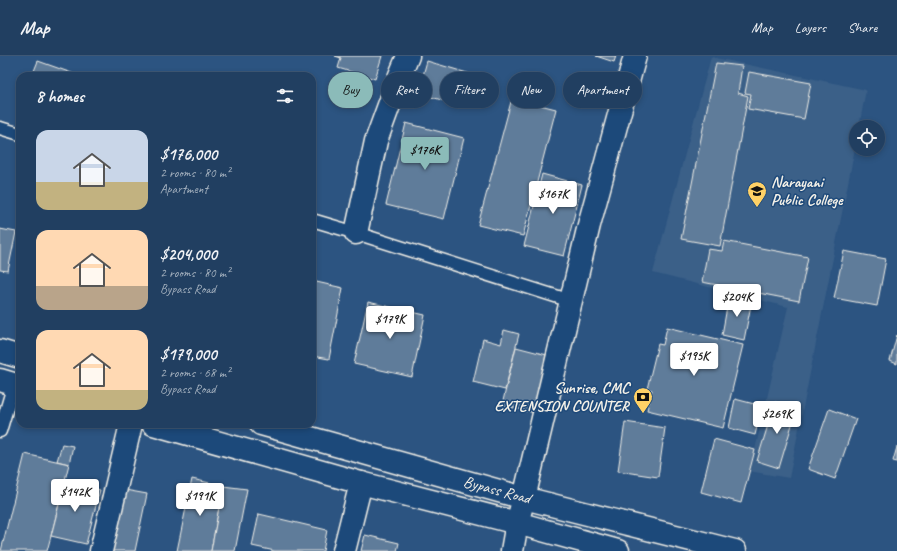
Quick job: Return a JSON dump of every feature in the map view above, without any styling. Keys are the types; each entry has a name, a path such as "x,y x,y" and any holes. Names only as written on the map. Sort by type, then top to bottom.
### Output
{"main road":[{"path":"356,233 376,141 408,56"},
{"path":"512,551 517,523 589,224 635,56"},
{"path":"0,351 16,356"},
{"path":"101,551 130,428"},
{"name":"Bypass Road","path":"167,428 361,483 517,523 618,551"},
{"name":"Bypass Road","path":"275,428 524,498 734,551"},
{"path":"344,551 361,483"}],"lane":[{"path":"0,128 16,133"},
{"path":"316,221 571,301"},
{"path":"0,431 11,383"}],"shaded area":[{"name":"Narayani Public College","path":"711,57 866,90 860,120 849,120 849,156 853,156 789,478 749,471 788,307 653,273"}],"building":[{"path":"335,56 382,56 375,79 373,78 373,72 351,72 338,68 341,58"},
{"path":"596,56 616,56 614,62"},
{"path":"38,61 69,72 34,72"},
{"path":"427,61 464,72 440,72 440,100 432,97 432,72 424,72"},
{"path":"716,63 742,66 738,93 748,96 720,246 681,239"},
{"path":"749,72 811,83 804,119 748,109 751,94 745,93"},
{"path":"509,108 556,109 523,236 478,225"},
{"path":"406,123 464,138 444,219 386,205"},
{"path":"542,174 582,185 564,256 524,246"},
{"path":"0,229 16,232 8,271 0,270"},
{"path":"724,241 808,257 799,301 702,282 708,249 722,251"},
{"path":"844,251 886,259 877,306 834,298"},
{"path":"316,282 343,288 329,359 316,357"},
{"path":"729,296 752,300 744,340 722,335"},
{"path":"368,302 425,315 412,377 354,364"},
{"path":"667,327 743,345 723,428 647,410 652,390 647,389 658,344 663,345"},
{"path":"504,330 519,334 505,390 473,382 483,339 501,344"},
{"path":"897,335 897,364 890,361"},
{"path":"516,347 547,355 543,415 502,405"},
{"path":"735,399 762,406 755,435 729,428"},
{"path":"775,402 797,408 779,468 757,461"},
{"path":"829,409 856,419 835,479 808,469"},
{"path":"625,422 665,428 658,477 618,471"},
{"path":"714,439 755,450 741,503 701,492"},
{"path":"62,444 73,446 69,464 57,461"},
{"path":"897,447 897,462 893,461"},
{"path":"25,454 69,464 47,551 1,551"},
{"path":"192,479 223,486 211,551 177,551"},
{"path":"65,481 100,490 86,544 51,536"},
{"path":"223,486 247,489 235,551 211,551"},
{"path":"125,490 147,494 135,551 112,551"},
{"path":"259,514 327,530 323,551 275,551 252,546"},
{"path":"365,535 399,543 397,551 361,551"}],"place":[{"name":"Narayani Public College","path":"757,208"},
{"name":"Sunrise, CMC EXTENSION COUNTER","path":"643,414"}]}
